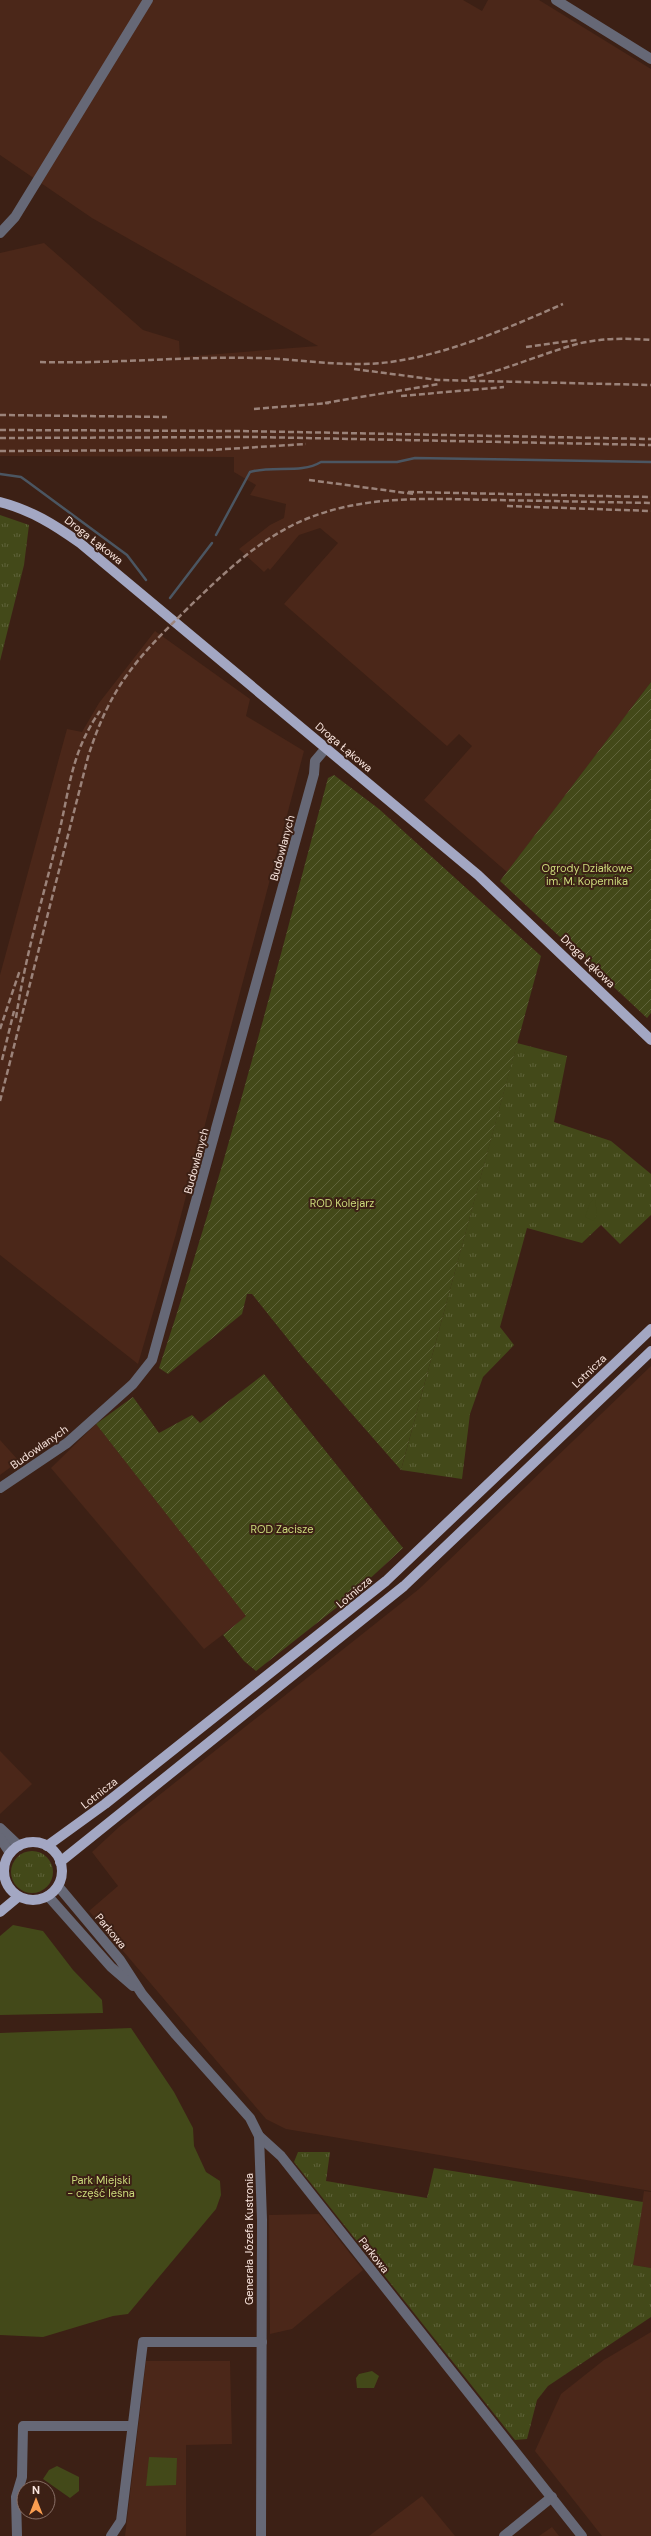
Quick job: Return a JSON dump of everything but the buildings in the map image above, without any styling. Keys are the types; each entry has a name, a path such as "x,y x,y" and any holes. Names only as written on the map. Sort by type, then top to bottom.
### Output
{"main road":[{"name":"Droga Łąkowa","path":"0,502 28,511 54,525 80,543 478,874 651,1040"},
{"name":"Lotnicza","path":"47,1846 105,1804 386,1581 651,1329"},
{"path":"60,1862 404,1586 651,1351"},
{"path":"33,1842 47,1846 57,1856 60,1862 62,1874 58,1886 48,1896 38,1900 28,1900 18,1897 3,1883 6,1862 10,1853 19,1846 33,1842"},
{"path":"0,1912 18,1897"}],"street":[{"path":"0,233 15,217 148,0"},
{"path":"556,0 651,59"},
{"name":"Budowlanych","path":"0,1488 67,1444 133,1384 152,1360 314,774 315,761 326,748"},
{"path":"0,1828 19,1846"},
{"path":"0,1838 10,1853"},
{"name":"Parkowa","path":"58,1886 120,1960 142,1994 192,2054 250,2118 259,2136 281,2156 425,2340 582,2536"},
{"name":"Parkowa","path":"48,1896 111,1967 142,1994"},
{"name":"Generała Józefa Kustronia","path":"259,2136 262,2220 261,2536"},
{"path":"111,2536 121,2521 143,2342 262,2342"},
{"path":"17,2536 16,2497 22,2477 23,2426 132,2426"},
{"path":"504,2536 552,2497"}],"shaded area":[{"path":"0,0 463,0 482,11 488,0 539,0 651,69 651,682 507,872 424,800 472,746 459,734 447,746 284,604 338,543 320,528 299,535 270,570 268,568 264,572 239,549 270,525 284,518 286,504 250,495 256,485 234,472 234,457 0,456 0,253 44,243 143,330 179,341 180,357 318,346 92,218 0,155"},
{"path":"155,631 250,699 246,716 304,751 176,1234 138,1364 0,1255 0,975 67,729 82,732 99,703"},
{"path":"651,1366 651,2191 286,2129 266,2119 89,1911 118,1886 92,1852 119,1827 419,1589"},
{"path":"96,1424 247,1616 204,1649 51,1468"},
{"path":"0,1440 19,1461 0,1475"},
{"path":"0,1751 32,1784 0,1814"},
{"path":"644,2191 651,2192 651,2268 633,2265"},
{"path":"319,2214 363,2270 292,2329 270,2334 269,2215"},
{"path":"651,2332 651,2536 602,2536 535,2451 561,2394 604,2360"},
{"path":"146,2361 230,2361 232,2444 186,2445 186,2536 125,2536"},
{"path":"422,2496 455,2536 369,2536"},
{"path":"552,2527 559,2536 539,2536"}],"green space":[{"path":"0,515 29,525 24,565 0,661"},
{"name":"Ogrody Działkowe im. M. Kopernika","path":"651,682 651,1013 647,1018 500,881"},
{"name":"ROD Kolejarz","path":"334,775 379,809 541,956 401,1470 303,1358 252,1294 247,1294 242,1314 168,1374 159,1368 183,1295 227,1148 328,778"},
{"path":"517,1043 567,1056 554,1122 611,1141 651,1174 651,1215 620,1244 601,1225 582,1243 527,1228 500,1327 514,1345 483,1377 470,1414 462,1479 401,1470"},
{"path":"595,1200 597,1214 594,1221 585,1217 590,1203"},
{"name":"ROD Zacisze","path":"264,1374 403,1548 350,1597 256,1671 244,1661 223,1635 246,1616 96,1424 133,1397 159,1433 192,1415 200,1423"},
{"path":"32,1851 47,1857 53,1872 47,1887 32,1893 17,1887 11,1872 17,1857"},
{"path":"13,1925 43,1931 73,1970 102,2000 103,2013 0,2015 0,1936"},
{"name":"Park Miejski - część leśna","path":"131,2028 174,2092 193,2128 194,2146 206,2172 220,2181 221,2195 216,2209 128,2314 113,2316 43,2337 0,2335 0,2033"},
{"path":"298,2152 330,2152 326,2181 427,2198 434,2168 643,2202 633,2265 651,2268 651,2317 548,2386 537,2400 527,2439 515,2440 294,2162"},
{"path":"372,2371 379,2376 374,2388 357,2388 356,2378 359,2374"},
{"path":"149,2457 177,2458 176,2485 146,2486"},
{"path":"57,2466 79,2477 79,2491 70,2498 56,2488 56,2480 43,2479 49,2470"}],"waterway":[{"path":"216,535 250,472 259,470 305,468 321,462 397,462 415,458 651,462"},
{"path":"0,474 21,477 28,482 127,555 146,580"},
{"path":"170,598 212,543"}],"railway":[{"path":"40,362 258,358 345,364 379,363 397,361 440,352 482,338 563,304"},
{"path":"469,378 483,375 586,342 614,339 651,340"},
{"path":"526,347 577,340"},
{"path":"354,369 438,380 651,385"},
{"path":"325,403 439,384"},
{"path":"401,396 504,387"},
{"path":"254,409 329,403"},
{"path":"0,415 167,417"},
{"path":"0,430 241,431 651,439"},
{"path":"0,438 254,437 651,445"},
{"path":"0,451 211,450 306,444"},
{"path":"309,480 414,494"},
{"path":"408,492 651,497"},
{"path":"0,1101 88,757 96,733 116,693 139,659 199,597 249,553 276,534 316,515 341,508 366,503 418,499 651,503"},
{"path":"507,506 651,511"},
{"path":"16,1018 29,950 58,837 72,772 82,742 100,711"},
{"path":"0,1029 20,970"},
{"path":"2,1060 14,1011"}]}
